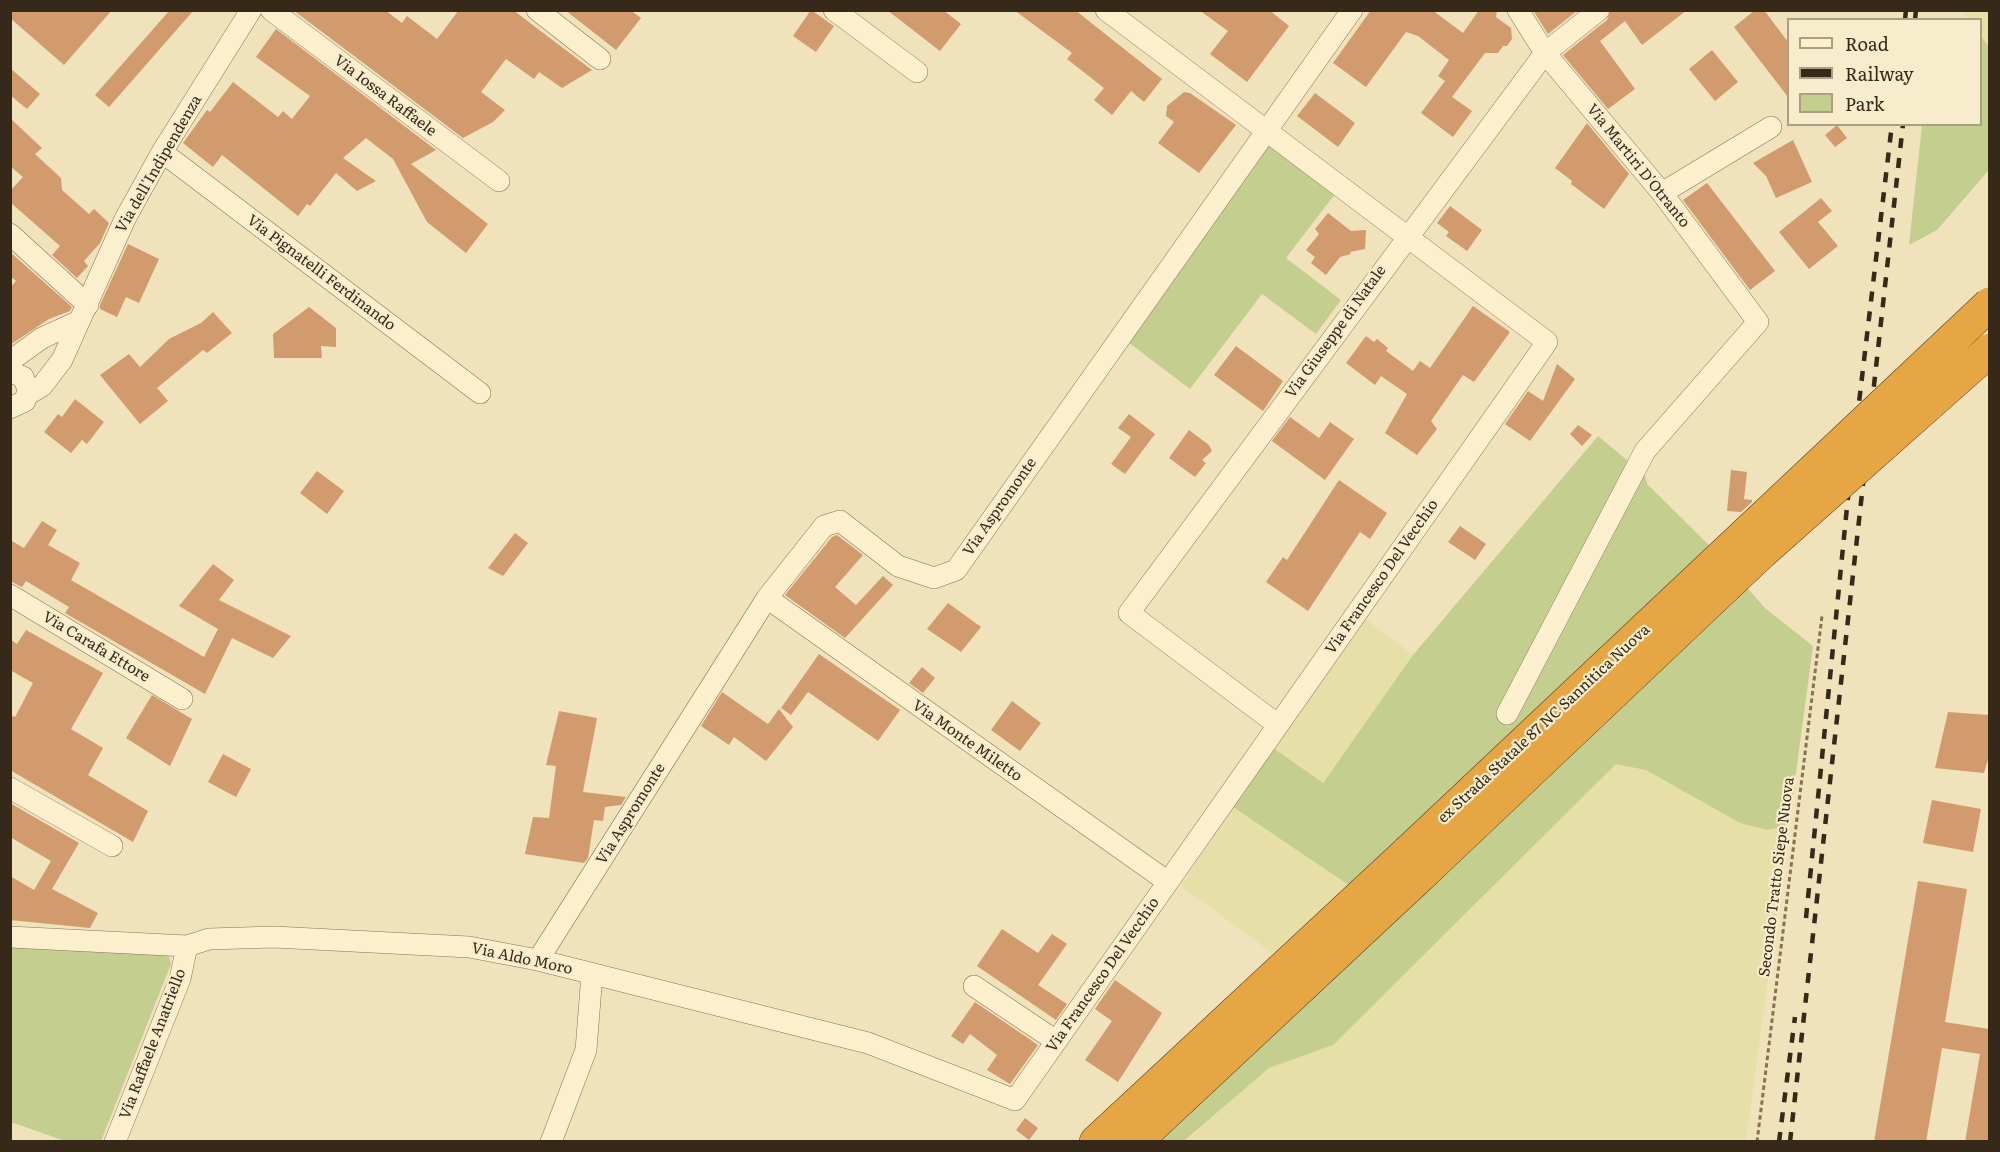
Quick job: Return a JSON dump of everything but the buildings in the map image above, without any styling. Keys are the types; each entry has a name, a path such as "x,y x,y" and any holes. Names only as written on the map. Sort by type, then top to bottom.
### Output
{"highway":[{"name":"ex Strada Statale 87 NC Sannitica Nuova","path":"1135,1142 1416,862 1989,304"},
{"name":"ex Strada Statale 87 NC Sannitica Nuova","path":"1096,1142 1416,862 1989,350"}],"street":[{"name":"Via dell'Indipendenza","path":"15,406 42,386 62,360 73,341 82,313 125,219 162,152 251,10"},
{"name":"Via Iossa Raffaele","path":"271,10 500,182"},
{"path":"537,10 600,59"},
{"path":"834,10 917,72"},
{"name":"Via Francesco Del Vecchio","path":"1015,1100 1547,342 1106,10"},
{"path":"1265,129 1352,10"},
{"name":"Via Martiri D'Otranto","path":"1507,714 1645,452 1758,322 1662,193 1545,52 1518,10"},
{"name":"Via Giuseppe di Natale","path":"1278,725 1129,613 1545,52 1599,10"},
{"path":"1662,193 1771,127"},
{"name":"Via Aspromonte","path":"538,960 767,598 824,526 840,521 898,566 934,578 956,570 1265,129"},
{"name":"Via Pignatelli Ferdinando","path":"162,152 480,393"},
{"path":"10,234 82,313 10,361"},
{"name":"Via dell'Indipendenza","path":"10,372 23,377 28,389 15,406"},
{"name":"Via Carafa Ettore","path":"10,595 182,699"},
{"name":"Via Monte Miletto","path":"767,598 1168,882"},
{"path":"10,788 112,846"},
{"name":"Via Aldo Moro","path":"10,937 187,946 210,939 274,937 469,947 538,960 868,1042 1015,1100"},
{"name":"Via Raffaele Anatriello","path":"115,1142 180,979 187,946"},
{"path":"551,1142 586,1050 592,974"},
{"path":"974,986 1056,1041"}],"path":[{"name":"Secondo Tratto Siepe Nuova","path":"1757,1142 1822,616"}],"shaded area":[{"path":"1961,11 1989,11 1989,47 1982,37 1982,18 1967,18"},
{"path":"1365,619 1413,655 1322,784 1272,747"},
{"path":"1616,763 1646,770 1740,823 1767,830 1789,825 1746,1141 1184,1142 1269,1068 1333,1044"},
{"path":"1233,807 1350,886 1272,953 1181,886"}],"green space":[{"path":"1982,37 1989,47 1989,170 1937,230 1909,245 1922,126 1982,126"},
{"path":"1267,143 1335,194 1286,258 1341,300 1316,334 1262,294 1190,389 1124,339"},
{"path":"1598,436 1645,475 1647,484 1714,550 1765,608 1813,646 1789,825 1767,830 1740,823 1646,770 1616,764 1333,1045 1269,1068 1184,1141 1154,1142 1350,886 1233,807 1272,747 1323,783 1413,655"},
{"path":"10,947 168,953 171,964 101,1141 65,1141 11,1122"}],"railway":[{"path":"1905,18 1906,10"},
{"path":"1915,18 1916,10"},
{"path":"1806,918 1849,487 1892,126"},
{"path":"1790,1142 1903,126"},
{"path":"1779,1142 1795,1017"}]}
